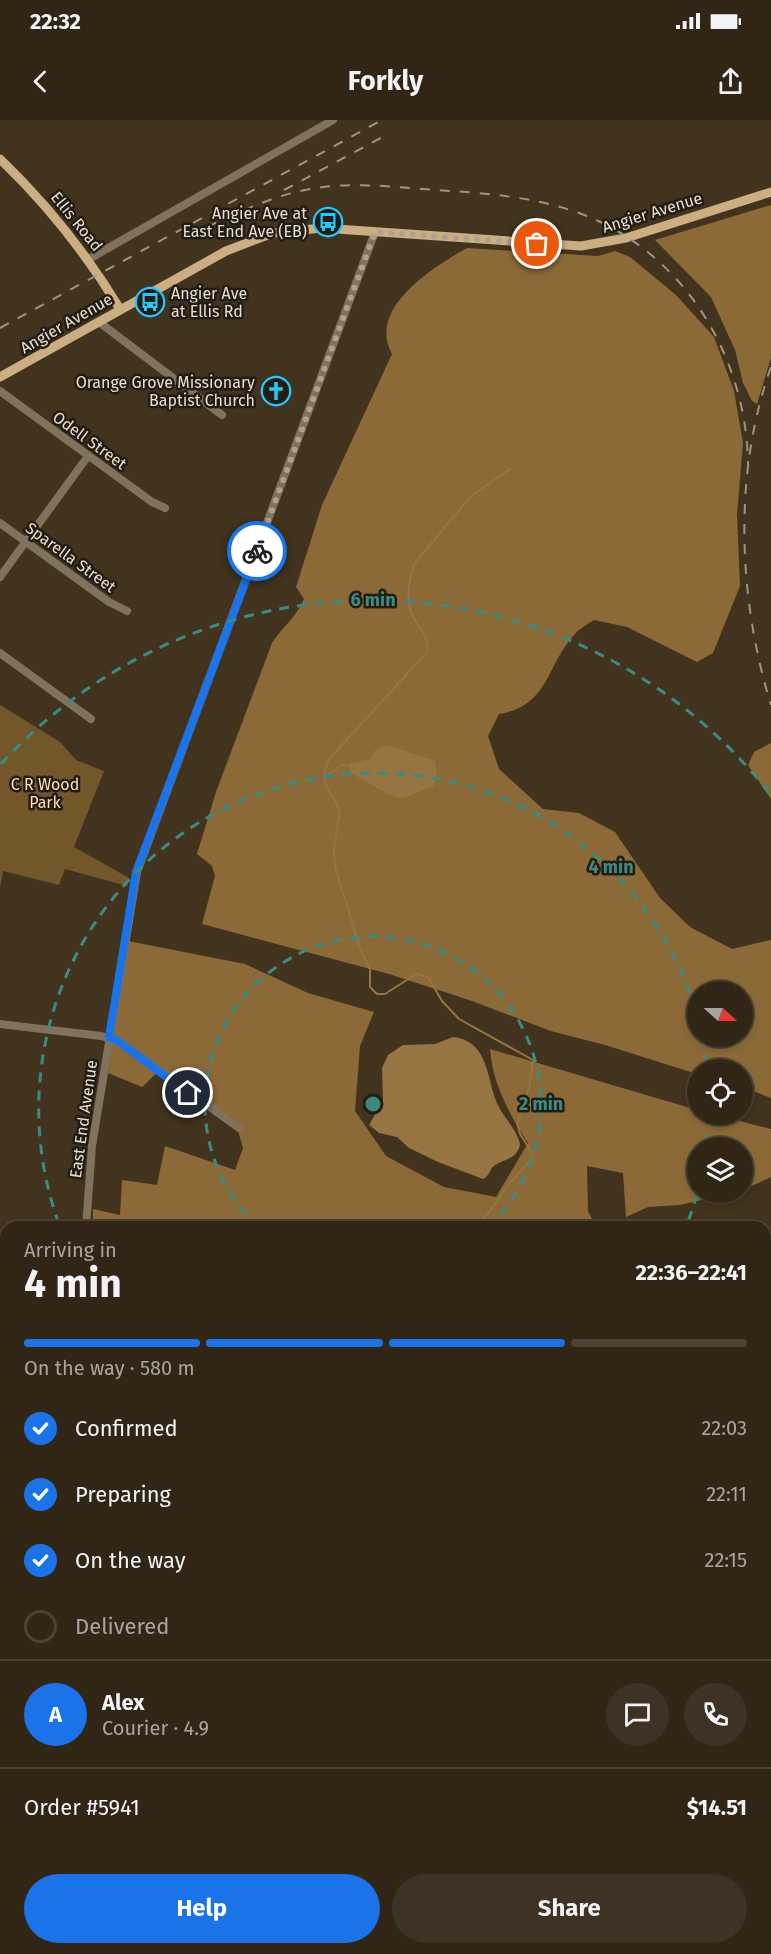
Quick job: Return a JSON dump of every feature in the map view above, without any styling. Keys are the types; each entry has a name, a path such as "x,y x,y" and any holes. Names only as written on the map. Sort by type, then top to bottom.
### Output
{"main road":[{"name":"Ellis Road","path":"0,159 47,206 89,259 120,309"},
{"name":"Angier Avenue","path":"0,377 226,251 273,233 302,228 581,246 626,238 771,192"}],"street":[{"path":"89,259 333,120"},
{"name":"East End Avenue","path":"86,1221 89,1167 136,872 375,232"},
{"path":"99,322 222,415"},
{"name":"Odell Street","path":"0,391 152,502 165,508"},
{"path":"0,577 88,456"},
{"name":"Sparella Street","path":"0,522 109,602 127,611"},
{"path":"0,653 91,718"},
{"path":"0,1024 109,1037 118,1041 239,1128"}],"green space":[{"name":"C R Wood Park","path":"0,705 60,742 76,760 104,771 74,847 129,878 127,886 65,869 59,885 3,871 0,888"}],"shaded area":[{"path":"771,205 771,358 757,404 752,401 743,383 735,350 711,297 655,240"},
{"path":"467,248 598,256 615,251 630,257 676,295 714,337 734,391 743,443 737,515 740,586 713,653 697,662 627,627 594,620 577,632 565,646 538,693 516,709 499,714 488,736 499,769 543,809 579,813 615,832 660,898 690,927 732,949 771,940 771,1098 753,1091 753,1059 687,1059 687,1071 551,1031 472,1001 389,974 202,924 215,876 212,866 197,854 216,792 272,643 297,612 304,599 296,587 322,505 392,354 386,337 388,321 396,305 408,290 438,266"},
{"path":"771,743 771,799 748,765 754,752"},
{"path":"387,745 435,761 437,773 434,786 399,798 351,773 349,764 370,759 376,749"},
{"path":"128,941 245,964 308,993 374,1012 360,1046 355,1111 386,1156 444,1187 496,1197 528,1143 498,1086 490,1049 687,1107 687,1125 753,1124 771,1129 771,1177 753,1185 753,1137 687,1137 688,1203 648,1207 626,1217 623,1173 587,1166 588,1211 593,1221 93,1221 93,1209 120,1215 122,1180 157,1185 165,1146 235,1170 243,1148 235,1121 161,1069 142,1087 108,1073"},
{"path":"453,1037 465,1040 481,1055 499,1107 520,1144 514,1155 495,1165 483,1179 438,1162 409,1148 397,1137 379,1133 369,1125 383,1101 382,1068 388,1055 403,1045 435,1044"}],"waterway":[{"path":"482,1221 509,1184 532,1158 533,1154 520,1134 517,1123 529,1088 533,1060 459,1019 442,1001 428,977 416,974 385,994 377,994 370,987 370,969 361,951 335,867 334,849 340,811 326,786 324,774 330,758 427,652 427,641 412,614 408,598 415,563 470,497 510,469"},
{"path":"325,777 342,765 351,766"}],"railway":[{"path":"0,328 382,120"},
{"path":"284,190 388,134"},
{"path":"189,235 284,195 346,185 391,186 493,195 550,204 587,216 623,234 654,257 682,285 705,316 723,351 736,388 745,426 748,465"},
{"path":"771,367 750,449 744,536 746,579 752,622 771,705"}],"way so far":[{"path":"257,551 375,232 537,244"}],"place":[{"name":"Angier Ave at East End Ave (EB)","path":"328,222"},
{"name":"Angier Ave at Ellis Rd","path":"150,302"},
{"name":"Orange Grove Missionary Baptist Church","path":"276,391"}],"route":[{"path":"188,1093 118,1041 109,1037 136,872 257,551"}]}
